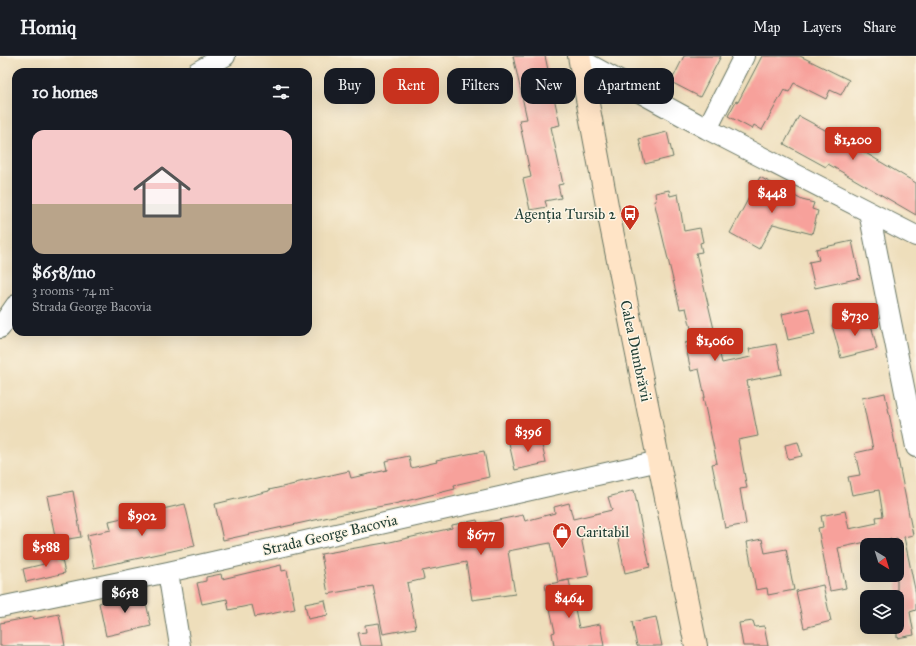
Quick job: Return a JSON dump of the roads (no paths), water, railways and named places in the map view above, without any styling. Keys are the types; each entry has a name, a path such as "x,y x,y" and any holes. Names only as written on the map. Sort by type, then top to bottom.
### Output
{"main road":[{"name":"Calea Dumbrăvii","path":"579,58 609,216 696,646"}],"street":[{"path":"204,68 225,56"},
{"path":"707,129 744,56"},
{"path":"579,58 707,129 916,236"},
{"path":"869,212 916,447"},
{"path":"0,328 12,311"},
{"name":"Strada George Bacovia","path":"0,607 168,572 659,461"},
{"path":"168,572 180,646"}],"place":[{"name":"Agenția Tursib 2","path":"630,231"},
{"name":"Caritabil","path":"562,549"}]}
